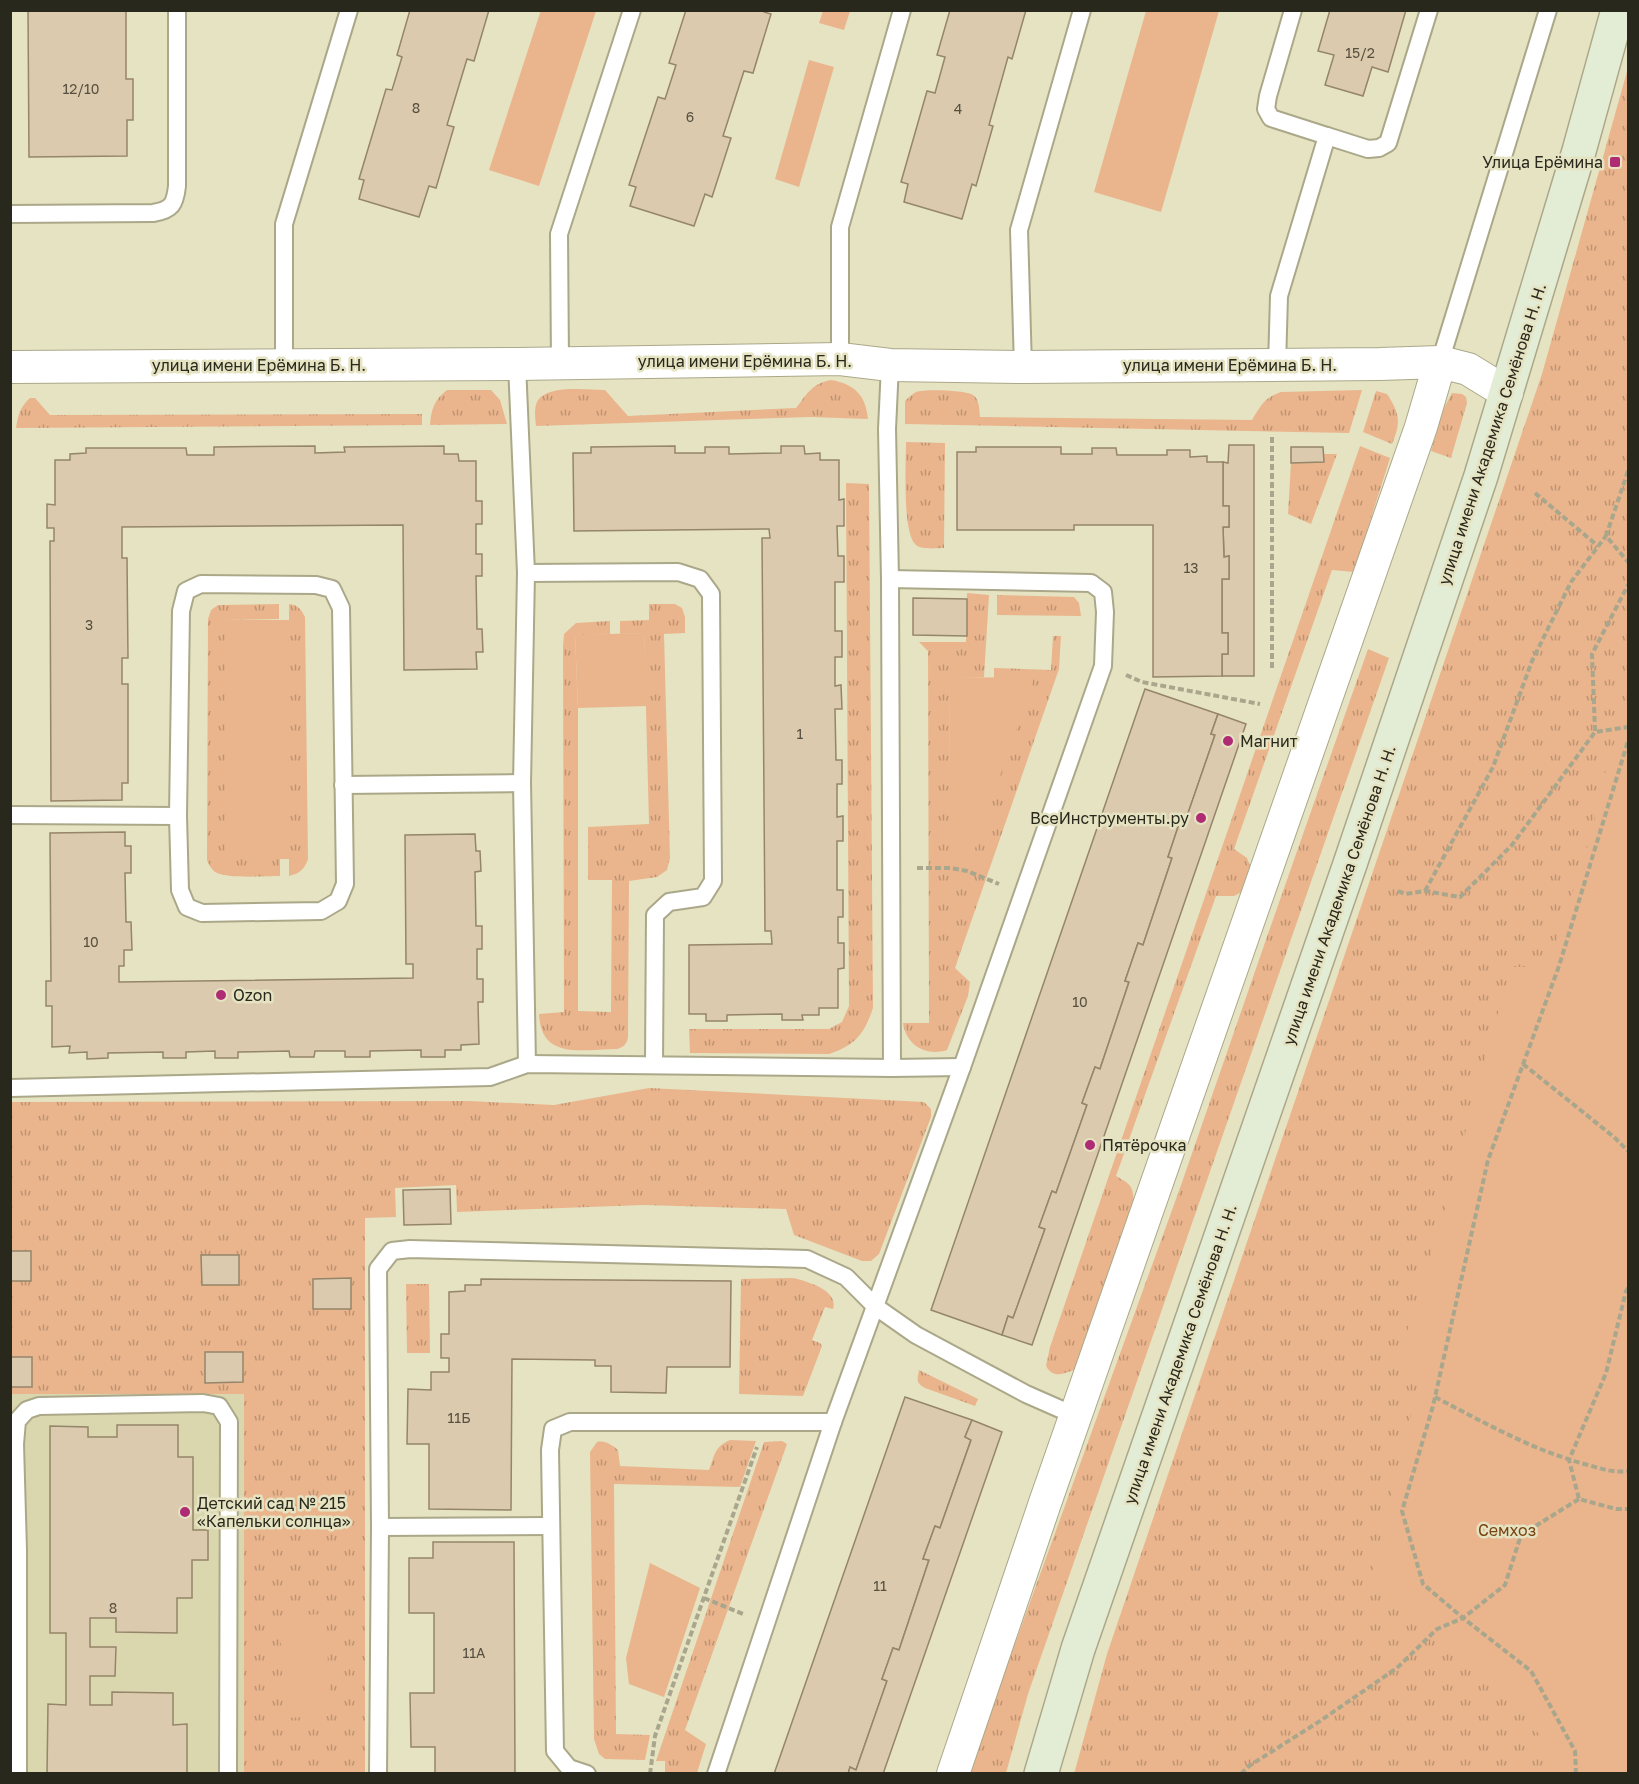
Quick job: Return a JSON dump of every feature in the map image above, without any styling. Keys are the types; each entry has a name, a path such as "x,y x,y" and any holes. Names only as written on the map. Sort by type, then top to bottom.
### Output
{"main road":[{"name":"улица имени Академика Семёнова Н. Н.","path":"1041,1773 1078,1649 1350,864 1481,476 1579,151 1618,10"}],"street":[{"name":"улица имени Ерёмина Б. Н.","path":"10,367 517,364 840,358 890,364 1023,367 1440,362 1468,369 1507,393"},
{"path":"953,1773 1421,427 1440,362"}],"lane":[{"path":"10,214 153,213 165,211 175,201 177,186 177,10"},
{"path":"284,365 284,224 349,10"},
{"path":"560,363 560,234 632,10"},
{"path":"840,358 840,227 902,10"},
{"path":"1023,367 1019,231 1082,10"},
{"path":"1293,10 1266,109 1271,118 1368,148 1379,148 1388,143 1429,10"},
{"path":"1440,362 1548,10"},
{"path":"1277,365 1279,296 1327,136"},
{"path":"517,364 526,573 522,783 527,1064"},
{"path":"890,364 887,429 890,579 892,1068"},
{"path":"526,573 678,572 700,579 711,594 714,881 703,897 669,902 655,915 654,1064"},
{"path":"716,1773 833,1422 962,1067 1103,666 1105,612 1103,592 1091,583 890,579"},
{"path":"201,584 316,585 332,589 341,608 343,785 345,884 338,902 321,911 202,913 187,907 180,890 178,816 181,611 186,591 201,584"},
{"path":"343,785 522,783"},
{"path":"10,815 178,816"},
{"path":"10,1088 490,1077 527,1064 962,1067"},
{"path":"378,1773 380,1527 378,1269 392,1251 807,1259 846,1277 876,1306 916,1335 1026,1394 1076,1416"},
{"path":"18,1773 13,1444 17,1421 27,1410 39,1406 203,1403 219,1406 229,1422 228,1773"},
{"path":"587,1773 569,1768 555,1751 550,1526 550,1450 553,1429 570,1422 833,1422"},
{"path":"380,1527 550,1526"}],"path":[{"path":"1272,437 1272,670"},
{"path":"1425,891 1493,766 1532,661 1571,582 1606,536 1629,471"},
{"path":"1535,493 1598,546"},
{"path":"1606,536 1629,562"},
{"path":"1398,891 1405,894 1425,891 1460,897 1512,845 1595,732 1592,654 1629,585"},
{"path":"1103,666 1142,682 1260,704"},
{"path":"1595,732 1629,727"},
{"path":"1576,1773 1575,1751 1531,1671 1423,1584 1402,1511 1435,1397 1488,1161 1559,966 1629,741"},
{"path":"892,868 950,868 967,871 986,879"},
{"path":"1523,1064 1629,1151"},
{"path":"1579,1499 1569,1460 1606,1373 1626,1291 1629,1288"},
{"path":"1435,1397 1505,1434 1569,1460 1616,1473 1629,1471"},
{"path":"650,1773 655,1736 764,1422"},
{"path":"1241,1773 1397,1668 1437,1629 1463,1618 1505,1585 1521,1535 1579,1499 1616,1509 1629,1509"},
{"path":"704,1598 729,1608"}],"shaded area":[{"name":"Детский сад № 215 «Капельки солнца»","path":"11,1244 358,1250 360,1773 11,1774"}],"green space":[{"path":"541,10 596,11 539,186 489,170"},
{"path":"823,11 850,11 844,30 819,23"},
{"path":"1146,11 1219,11 1161,212 1094,192"},
{"path":"809,60 834,67 799,187 775,179"},
{"path":"1628,68 1628,1773 1074,1774 1107,1654 1542,374"},
{"path":"831,380 847,385 858,392 865,404 868,419 811,417 536,426 537,402 542,396 558,390 605,390 628,416 796,408 814,387"},
{"path":"447,390 491,390 500,400 507,424 430,425 434,406"},
{"path":"927,390 954,391 973,395 978,402 980,417 1252,420 1264,403 1281,392 1362,390 1349,433 905,424 905,401 916,392"},
{"path":"1376,391 1387,394 1397,413 1398,424 1392,444 1363,432"},
{"path":"1452,393 1462,394 1466,397 1467,403 1451,458 1431,451 1444,408"},
{"path":"30,398 35,398 50,415 422,414 422,425 16,428 20,412"},
{"path":"906,442 945,443 944,548 922,548 916,545 912,538 906,497"},
{"path":"1360,446 1390,458 1354,572 1332,570 1234,849 1247,858 1252,871 1244,891 1234,896 1216,896 1116,1176 1130,1186 1134,1201 1076,1369 1063,1374 1055,1374 1046,1366 1050,1347"},
{"path":"1323,454 1337,454 1311,524 1288,514 1291,463"},
{"path":"846,483 869,484 873,1008 858,1037 846,1047 829,1054 690,1053 689,1029 829,1029 842,1022 849,1006"},
{"path":"967,593 989,595 984,677 949,678 951,884 962,885 1033,678 994,678 994,668 1051,670 1053,636 1061,636 1059,669 955,968 970,982 968,996 947,1050 932,1052 913,1043 903,1023 929,1023 928,651 919,642 966,642"},
{"path":"997,595 1074,597 1079,603 1081,616 997,615"},
{"path":"279,604 279,619 225,620 225,859 280,859 280,876 220,874 212,870 207,860 208,619 211,610 218,605"},
{"path":"289,604 299,608 305,617 308,859 301,870 289,876"},
{"path":"649,604 675,604 682,608 685,617 685,633 664,634 670,858 667,870 657,877 629,881 628,1037 626,1043 617,1049 566,1049 556,1046 547,1039 539,1014 564,1012 564,634 576,623 610,621 610,634 575,636 578,708 578,1011 611,1012 612,880 588,880 588,827 649,824 644,633 620,634 620,621 649,620"},
{"path":"225,620 289,620 289,859 225,859"},
{"path":"644,633 647,706 578,708 575,635"},
{"path":"1368,649 1389,658 1028,1694 1006,1773 969,1774 1180,1188"},
{"path":"949,677 1034,678 962,886 950,884"},
{"name":"Семхоз","path":"1628,712 1628,1773 1549,1773 1542,1738 1489,1668 1370,1580 1418,1388 1402,1349 1448,1199 1511,967 1536,967 1553,954 1591,835 1610,752"},
{"path":"649,1088 924,1102 931,1109 931,1117 879,1254 871,1261 862,1261 794,1235 786,1209 643,1205 457,1212 456,1185 395,1188 396,1217 365,1218 365,1773 244,1774 244,1394 11,1394 10,1102 469,1101 554,1105"},
{"path":"793,1278 820,1288 834,1302 833,1309 825,1307 812,1340 822,1346 803,1396 739,1394 741,1279"},
{"path":"406,1284 429,1284 430,1353 407,1353"},
{"path":"919,1370 978,1399 975,1406 925,1388 918,1381"},
{"path":"730,1440 756,1441 740,1487 614,1484 616,1734 650,1735 645,1760 605,1759 599,1754 594,1739 590,1452 597,1442 603,1442 618,1450 620,1466 709,1470 718,1449"},
{"path":"782,1441 787,1444 685,1730 706,1744 697,1773 665,1773 665,1761 656,1761 764,1442"},
{"path":"650,1563 700,1588 664,1697 629,1684 626,1658"},
{"path":"326,1614 330,1716 284,1718 280,1616"}],"building":[{"path":"28,10 126,10 126,79 133,79 133,120 127,120 127,156 29,157"},
{"path":"410,10 489,10 474,61 467,59 447,125 454,127 436,188 429,186 419,217 359,199 364,180 359,179 386,89 392,90 402,57 397,55"},
{"path":"686,10 764,10 771,14 753,73 744,71 723,136 731,138 712,197 705,194 694,226 630,206 636,187 629,185 658,97 665,99 676,65 669,63"},
{"path":"950,10 1026,10 1012,59 1008,57 989,125 993,126 976,186 972,184 962,219 904,202 908,184 901,182 927,91 935,93 945,57 937,55"},
{"path":"1330,10 1406,10 1388,72 1372,67 1363,96 1325,85 1334,55 1318,51"},
{"path":"1229,445 1254,445 1254,676 1222,676 1222,654 1228,654 1228,633 1222,633 1222,579 1229,579 1229,556 1224,557 1223,527 1229,527 1229,506 1223,506 1223,462 1228,463"},
{"path":"315,446 315,453 345,452 344,447 444,446 444,454 458,454 459,461 476,461 476,501 482,501 482,524 476,524 476,554 482,554 482,576 476,576 477,629 482,629 483,652 476,652 477,669 404,670 403,525 122,527 122,558 127,558 128,658 122,658 122,684 128,684 128,783 122,783 122,800 51,801 50,541 54,541 54,528 47,528 47,504 55,505 55,460 70,460 70,454 86,453 86,448 186,448 187,455 214,455 214,447"},
{"path":"675,446 675,453 705,453 705,447 729,447 729,454 781,453 781,446 804,446 805,454 820,453 820,460 839,460 839,500 844,499 844,526 837,526 838,556 844,556 844,582 835,582 835,631 842,631 842,657 835,657 835,686 841,685 842,709 835,709 836,760 842,760 842,784 837,784 837,817 843,816 843,841 837,841 837,890 843,890 843,917 838,917 838,943 844,943 844,968 838,969 838,1008 819,1008 819,1015 802,1015 803,1020 782,1020 782,1014 727,1015 727,1021 706,1021 706,1014 689,1014 689,945 772,944 771,931 765,931 762,538 770,538 769,529 574,531 573,453 591,453 591,447"},
{"path":"976,447 1061,447 1061,454 1092,454 1092,448 1116,448 1117,455 1167,455 1167,450 1190,450 1190,457 1207,456 1207,462 1223,462 1223,506 1229,506 1229,527 1223,527 1224,557 1229,556 1229,579 1222,579 1222,633 1228,633 1228,654 1222,654 1222,676 1153,677 1153,525 1074,525 1074,530 957,530 957,452 976,452"},
{"path":"1291,447 1323,447 1324,462 1291,463"},
{"path":"913,598 967,599 967,636 913,635"},
{"path":"1145,689 1218,714 1211,734 1215,735 1185,822 1180,821 1168,857 1172,858 1143,945 1138,943 1125,981 1129,982 1100,1069 1095,1067 1082,1103 1087,1105 1056,1193 1052,1191 1039,1227 1045,1229 1013,1318 1008,1316 1002,1335 931,1310"},
{"path":"1218,714 1246,724 1032,1345 1002,1335 1008,1316 1013,1318 1045,1229 1039,1227 1052,1191 1056,1193 1087,1105 1082,1103 1095,1067 1100,1069 1129,982 1125,981 1138,943 1143,945 1172,858 1168,857 1180,821 1185,822 1215,735 1211,734"},
{"path":"125,832 125,846 131,846 131,873 125,873 126,922 131,922 132,950 124,950 124,966 119,966 119,982 413,978 413,964 406,964 405,835 475,834 476,851 480,851 481,871 475,872 476,926 482,926 482,949 477,949 477,979 483,979 483,1002 478,1002 479,1044 461,1045 461,1050 445,1050 445,1057 421,1057 421,1050 370,1051 370,1057 345,1057 345,1051 315,1051 314,1057 290,1057 289,1051 238,1052 238,1058 215,1058 215,1051 186,1052 186,1058 163,1058 163,1052 108,1053 108,1058 87,1059 87,1052 69,1053 70,1046 52,1047 52,1006 46,1006 46,981 51,981 50,833"},
{"path":"450,1189 451,1224 404,1225 403,1190"},
{"path":"10,1251 31,1251 31,1281 10,1281"},
{"path":"201,1255 239,1255 239,1285 202,1285"},
{"path":"351,1278 351,1309 313,1309 313,1279"},
{"path":"481,1279 731,1281 730,1367 667,1367 666,1393 611,1392 611,1366 595,1366 595,1360 512,1359 511,1510 429,1509 429,1444 407,1444 408,1389 431,1390 431,1372 449,1372 449,1358 441,1358 441,1334 449,1334 449,1292 465,1291 465,1285 481,1285"},
{"path":"205,1352 243,1352 243,1382 205,1383"},
{"path":"10,1357 32,1357 32,1387 10,1387"},
{"path":"905,1397 972,1420 965,1437 971,1440 940,1528 935,1526 923,1559 929,1560 899,1650 893,1648 882,1679 887,1681 856,1770 850,1767 848,1774 774,1774"},
{"path":"972,1420 1002,1432 883,1774 848,1774 850,1767 856,1770 887,1681 882,1679 893,1648 899,1650 929,1560 923,1559 935,1526 940,1528 971,1440 965,1437"},
{"path":"117,1425 178,1425 178,1457 193,1457 193,1530 208,1530 208,1560 192,1560 192,1598 177,1598 177,1633 116,1632 116,1618 90,1618 90,1647 116,1647 115,1676 90,1676 90,1705 112,1705 112,1692 173,1693 173,1725 187,1724 187,1774 47,1774 48,1704 66,1705 66,1633 50,1633 50,1426 88,1427 88,1437 117,1437"},
{"path":"433,1542 514,1542 515,1774 435,1774 435,1747 411,1747 410,1693 434,1693 434,1613 409,1613 409,1558 433,1558"}],"place":[{"name":"Улица Ерёмина","path":"1615,162"},
{"name":"Магнит","path":"1228,741"},
{"name":"ВсеИнструменты.ру","path":"1201,818"},
{"name":"Ozon","path":"221,995"},
{"name":"Пятёрочка","path":"1090,1145"},
{"name":"Детский сад № 215 «Капельки солнца»","path":"185,1512"}]}
